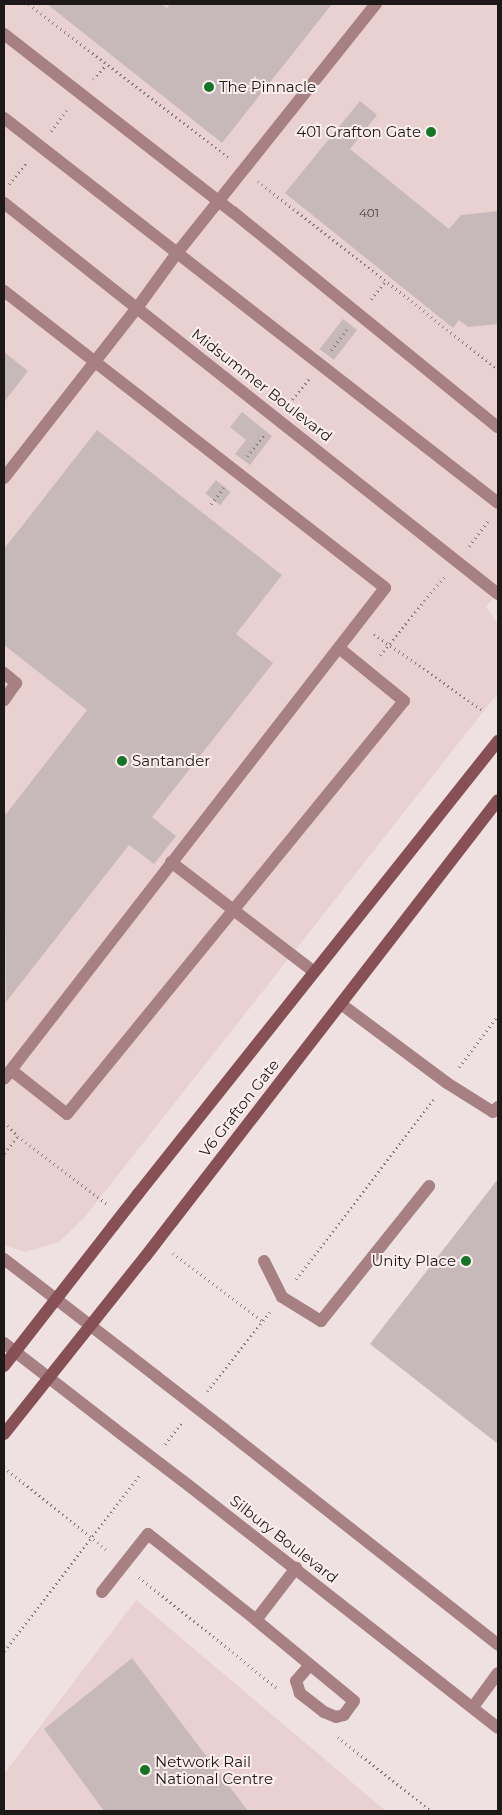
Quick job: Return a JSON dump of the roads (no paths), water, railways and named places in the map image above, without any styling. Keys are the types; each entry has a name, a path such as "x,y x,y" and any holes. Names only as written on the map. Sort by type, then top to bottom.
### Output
{"street":[{"path":"4,478 137,308 177,253 220,202 376,4"},
{"path":"4,34 220,202 498,427"},
{"path":"4,118 498,503"},
{"name":"Midsummer Boulevard","path":"4,203 498,594"},
{"path":"4,291 385,588 7,1074 68,1114 232,909 404,701 339,648"},
{"path":"4,673 16,683 4,700"},
{"name":"V6 Grafton Gate","path":"4,1366 313,971 498,741"},
{"name":"V6 Grafton Gate","path":"4,1434 172,1222 498,800"},
{"path":"171,862 313,971"},
{"path":"341,1004 447,1083 493,1112 498,1107"},
{"path":"264,1261 282,1297 321,1321 429,1186"},
{"path":"4,1259 90,1324 498,1645"},
{"path":"4,1343 14,1352"},
{"name":"Silbury Boulevard","path":"14,1352 183,1480 498,1728"},
{"path":"102,1592 126,1566 148,1534 256,1620 354,1701 344,1715 336,1717 324,1712 300,1693 296,1681 310,1665"},
{"path":"256,1620 296,1568"},
{"path":"473,1707 498,1673"}],"place":[{"name":"The Pinnacle","path":"209,87"},
{"name":"401 Grafton Gate","path":"431,132"},
{"name":"Santander","path":"122,761"},
{"name":"Unity Place","path":"466,1261"},
{"name":"Network Rail National Centre","path":"145,1770"}]}
